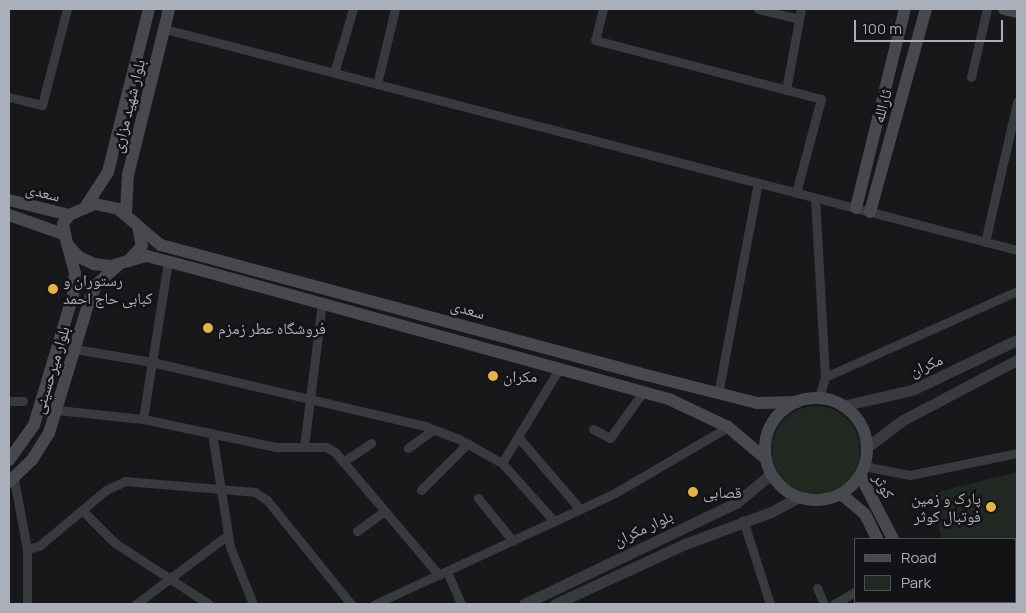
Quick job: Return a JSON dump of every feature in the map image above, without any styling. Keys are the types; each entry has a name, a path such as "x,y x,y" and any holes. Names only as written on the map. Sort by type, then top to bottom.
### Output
{"main road":[{"name":"بلوار شهید مزاری","path":"86,206 108,172 149,9"},
{"name":"بلوار شهید مزاری","path":"126,213 128,175 169,9"},
{"name":"ثارالله","path":"856,208 906,9"},
{"name":"ثارالله","path":"870,212 926,9"},
{"path":"1004,9 1017,12"},
{"name":"سعدی","path":"9,200 69,215"},
{"path":"86,206 111,206 126,213 138,226 142,246 123,263 94,264 79,257 65,239 63,224 69,215 86,206"},
{"name":"سعدی","path":"9,215 65,239"},
{"name":"سعدی","path":"138,226 162,245 718,394 758,403 797,402"},
{"name":"بلوار میرحسینی","path":"9,460 34,425 73,295 75,273 65,239"},
{"name":"سعدی","path":"123,263 147,256 643,392 709,415 728,427 766,459"},
{"name":"بلوار میرحسینی","path":"12,480 49,433 97,284 123,263"},
{"path":"819,398 842,406 860,424 867,448 862,470 841,494 813,500 799,497 787,491 771,474 766,459 768,431 785,408 797,402 819,398"},
{"name":"کوثر","path":"862,470 893,538"},
{"name":"کوثر","path":"841,494 864,514 876,538"}],"street":[{"path":"9,97 42,105 67,9"},
{"path":"334,73 353,9"},
{"path":"377,84 395,9"},
{"path":"603,9 595,40 821,99 796,193"},
{"path":"758,9 799,19"},
{"path":"786,90 801,9"},
{"path":"971,77 987,9"},
{"path":"165,29 1017,250"},
{"path":"985,242 1017,102"},
{"path":"718,394 758,183"},
{"path":"815,198 825,377 819,398"},
{"path":"142,419 168,262"},
{"path":"825,377 1017,291"},
{"path":"304,447 322,303"},
{"name":"مکران","path":"842,406 912,390 1017,340"},
{"path":"75,349 152,362 434,429 468,443 502,463 554,521"},
{"path":"867,448 903,420 1017,360"},
{"path":"502,463 559,369"},
{"path":"593,429 610,438 643,392"},
{"path":"9,401 23,402"},
{"path":"57,410 142,419 276,446 326,447 343,462 384,511 443,574 461,604"},
{"path":"375,604 616,493 728,427"},
{"path":"408,448 434,429"},
{"path":"212,433 228,535 238,571 253,604"},
{"path":"518,437 580,509"},
{"path":"343,462 371,443"},
{"path":"421,490 468,443"},
{"path":"862,470 910,475 1017,453"},
{"name":"بلوار مکران","path":"524,604 736,503 771,474"},
{"path":"12,480 28,550 27,604"},
{"path":"28,550 39,546 106,490 125,481 221,487 262,495 352,604"},
{"name":"بلوار مکران","path":"555,604 743,520 771,512 799,497"},
{"path":"478,498 512,541"},
{"path":"82,510 115,543 168,580 209,604"},
{"path":"357,531 384,511"},
{"path":"743,520 770,604"},
{"path":"136,604 228,535"},
{"path":"817,588 824,604"},
{"path":"834,604 854,593"}],"green space":[{"path":"816,406 833,409 841,413 853,425 857,433 860,450 857,467 853,475 841,487 833,491 816,494 799,491 791,487 779,475 775,467 772,450 775,433 779,425 791,413 799,409"},
{"path":"1017,472 1017,544 1016,538 942,538 930,494"}],"place":[{"name":"رستوران و کبابی حاج احمد","path":"53,289"},
{"name":"فروشگاه عطر زمزم","path":"208,328"},
{"name":"مکران","path":"493,376"},
{"name":"قصابی","path":"693,492"},
{"name":"پارک و زمین فوتبال کوثر","path":"991,507"}]}
